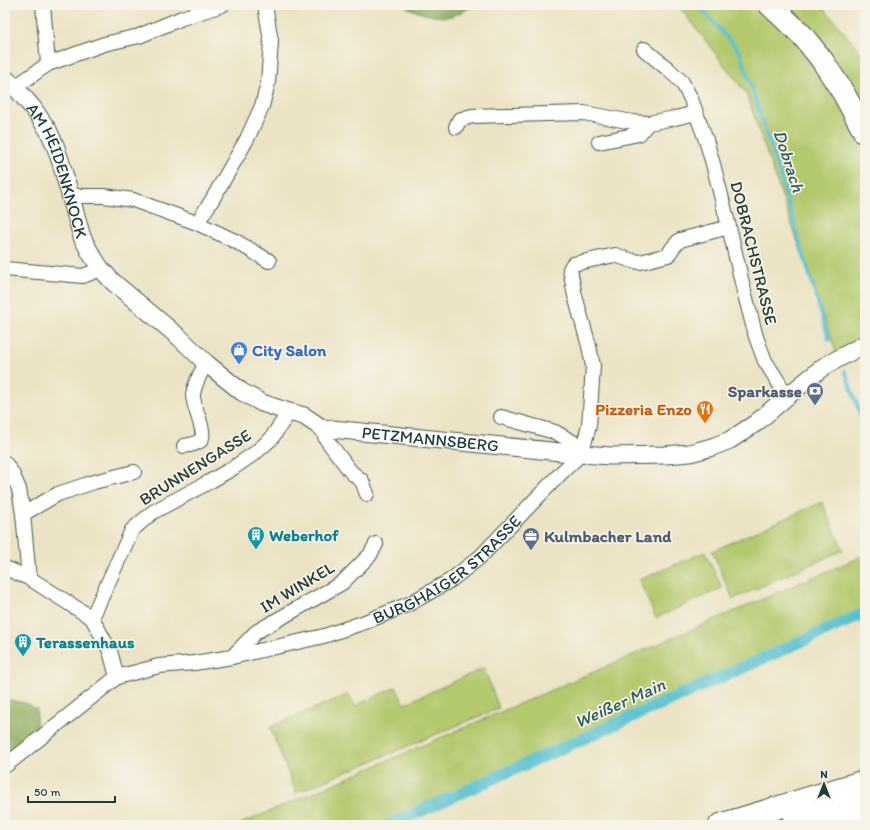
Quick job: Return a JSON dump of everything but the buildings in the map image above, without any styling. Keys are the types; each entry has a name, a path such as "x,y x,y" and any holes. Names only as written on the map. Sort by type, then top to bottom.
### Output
{"main road":[{"path":"770,5 802,35 822,60 844,94 865,133"},
{"path":"720,825 865,781"},
{"path":"792,825 865,803"},
{"path":"857,825 865,814"}],"street":[{"path":"43,5 48,64"},
{"path":"10,83 48,64 104,44 138,36 182,18 222,5"},
{"path":"197,223 212,200 247,138 262,106 268,83 271,41 265,5"},
{"name":"DOBRACHSTRASSE","path":"644,49 682,82 691,99 706,140 756,337 765,361 779,383 784,399"},
{"name":"AM HEIDENKNOCK","path":"10,83 33,108 48,130 55,145 82,237 91,254 102,269"},
{"path":"456,127 459,120 472,116 584,113 633,122 648,123 696,113"},
{"path":"599,142 639,134 648,123"},
{"path":"70,196 104,196 133,200 197,223 237,242 269,261"},
{"path":"729,227 680,240 668,255 640,262 615,255 572,264 570,269 575,296 593,366 589,426 581,454 611,456 665,455 690,453 712,447 730,440 756,423 823,367 865,344"},
{"path":"5,269 83,276 102,269"},
{"name":"PETZMANNSBERG","path":"102,269 113,282 180,338 206,363 242,392 262,403 304,416 322,428 581,454"},
{"path":"184,446 192,445 202,440 203,436 201,423 193,395 198,377 206,363"},
{"name":"BRUNNENGASSE","path":"92,618 132,530 153,512 210,482 255,452 271,439 288,412"},
{"name":"PETZMANNSBERG","path":"501,417 555,432 573,442 581,454"},
{"path":"322,428 326,439 351,472 362,482 367,494"},
{"name":"BURGHAIGER STRASSE","path":"5,766 117,677 159,666 194,663 232,657 324,636 366,622 409,604 446,584 480,557 581,454"},
{"path":"5,463 12,473 19,489 29,578"},
{"path":"23,514 58,494 114,476 134,472"},
{"name":"IM WINKEL","path":"232,657 256,632 342,583 370,555 376,544"},
{"path":"5,568 29,578 92,618 110,651 117,677"}],"green space":[{"path":"403,5 476,5 452,16 440,17 414,11"},
{"path":"678,5 821,5 865,57 865,344 838,358 746,93"},
{"path":"822,502 843,550 733,599 712,551"},
{"path":"705,552 722,588 656,618 639,580"},
{"path":"865,555 865,610 386,825 238,825"},
{"path":"484,668 499,708 296,793 270,727 349,694 355,706 396,687 404,704"},
{"path":"5,699 25,703 37,709 36,730 5,757"}],"waterway":[{"name":"Dobrach","path":"698,5 740,52 778,169 829,340"},
{"name":"Dobrach","path":"845,371 865,427"},
{"name":"Weißer Main","path":"389,825 865,613"}],"place":[{"name":"City Salon","path":"239,365"},
{"name":"Sparkasse","path":"815,406"},
{"name":"Pizzeria Enzo","path":"705,424"},
{"name":"Weberhof","path":"256,550"},
{"name":"Kulmbacher Land","path":"531,551"},
{"name":"Terassenhaus","path":"23,657"}]}
